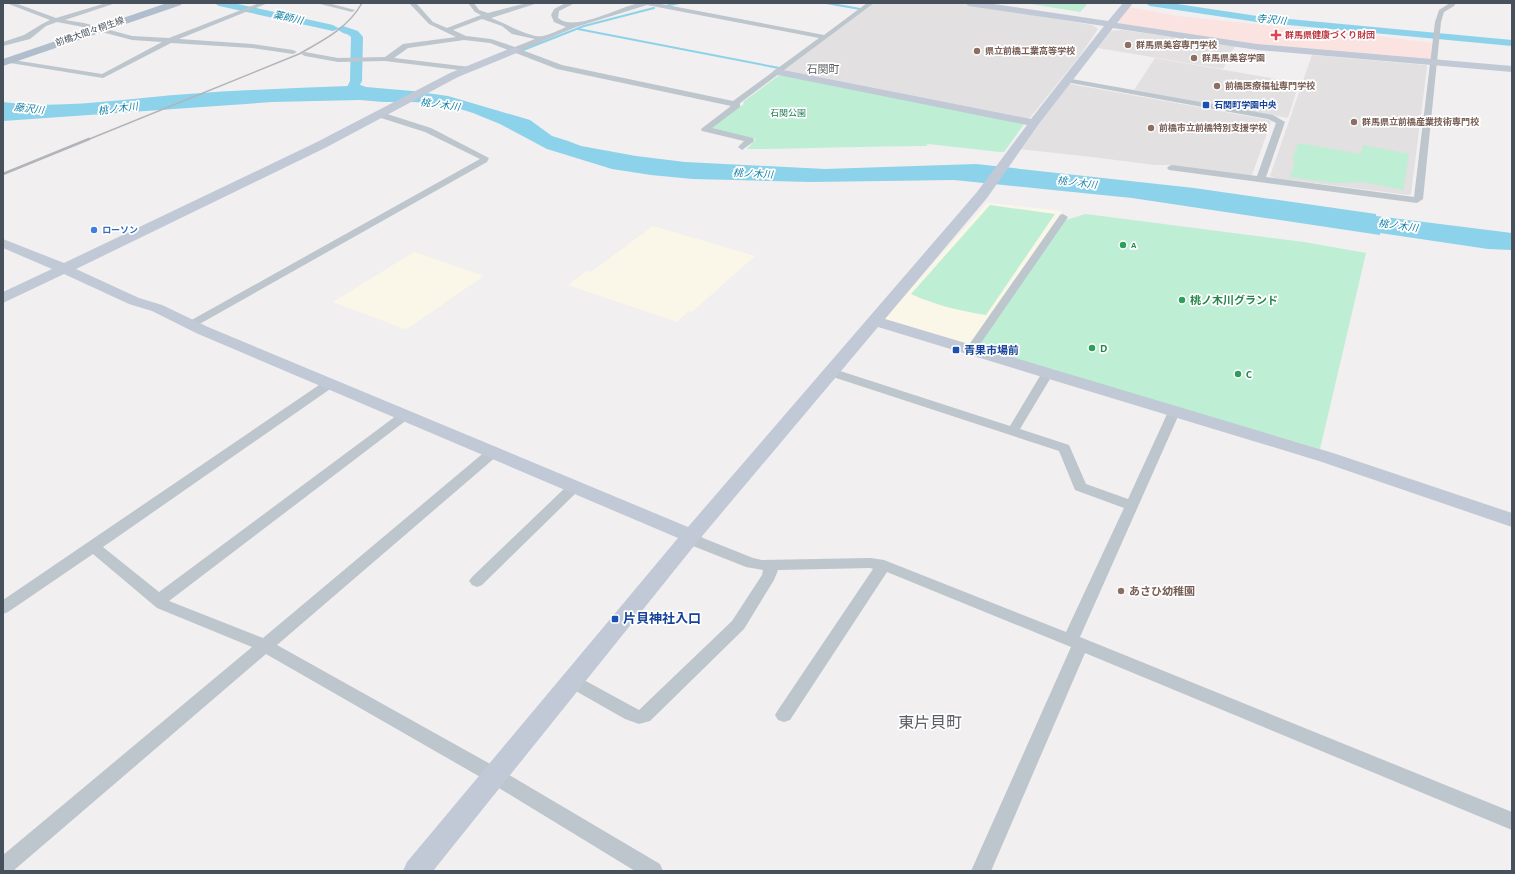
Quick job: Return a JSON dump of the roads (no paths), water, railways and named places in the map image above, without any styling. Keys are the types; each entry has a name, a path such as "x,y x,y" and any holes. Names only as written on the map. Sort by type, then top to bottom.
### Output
{"main road":[{"name":"前橋大間々桐生線","path":"6,62 177,3"}],"street":[{"path":"9,3 56,20 99,29 126,37 252,46 293,52"},
{"path":"3,44 27,37 44,25 56,20 113,3"},
{"path":"6,62 102,76 169,41 265,3"},
{"path":"319,3 352,10"},
{"path":"412,3 431,24 464,38"},
{"path":"471,3 477,11 515,32 542,39"},
{"path":"572,3 553,11 554,18 559,23 574,26"},
{"path":"3,298 321,145 467,69 574,26 646,3 826,37"},
{"path":"742,147 750,140 705,129 736,105 734,104 871,3"},
{"path":"969,3 1110,26 1264,48 1512,69"},
{"path":"416,871 691,536 984,191 1066,80 1128,3"},
{"path":"1172,168 1417,200 1425,146 1433,63 1441,11 1453,3"},
{"path":"447,30 470,20 535,5"},
{"path":"387,59 406,46 464,38 491,41 560,67 734,104"},
{"path":"305,54 333,59 387,59 467,69"},
{"path":"778,72 983,115 1034,123"},
{"path":"1066,80 1270,118 1281,122 1260,180"},
{"path":"192,324 376,222 484,160 485,158 428,130 383,113"},
{"path":"970,351 1064,217"},
{"path":"3,243 134,301 157,308 329,384 573,488 691,536 698,542 751,563 772,566 870,563 884,565 1512,821"},
{"path":"874,321 1326,457 1512,520"},
{"path":"831,372 1064,448 1080,486 1083,489 1132,505"},
{"path":"1013,431 1047,374"},
{"path":"3,608 94,547 329,384"},
{"path":"981,871 1132,505 1174,412"},
{"path":"158,601 404,416"},
{"path":"3,867 492,453"},
{"path":"477,581 573,488"},
{"path":"94,547 158,601 171,608 264,645 495,776 653,871"},
{"path":"784,715 884,565"},
{"path":"573,681 631,714 639,717 644,716 738,625 769,576 772,566"}],"water":[{"path":"355,83 366,87 448,96 530,120 552,136 581,146 636,156 685,162 825,169 976,164 1194,188 1376,214 1376,216 1512,233 1512,250 1488,249 1380,233 1380,235 1132,198 954,180 810,182 693,179 651,175 612,169 547,149 500,124 454,107 415,102 360,100 272,102 3,121 3,102 49,105 72,104 269,89 349,86"}],"waterway":[{"name":"薬師川","path":"219,3 333,28"},
{"path":"665,6 679,3"},
{"path":"826,3 860,9"},
{"name":"寺沢川","path":"1150,3 1257,19 1512,43"},
{"path":"523,50 584,26 654,8"},
{"name":"薬師川","path":"343,29 354,33 357,37 356,81 350,93"},
{"path":"578,29 779,68"}],"railway":[{"path":"87,140 299,54 335,33 350,20 362,3"},
{"path":"3,174 89,139"}],"place":[{"name":"群馬県健康づくり財団","path":"1276,35"},
{"name":"群馬県美容専門学校","path":"1128,45"},
{"name":"県立前橋工業高等学校","path":"977,51"},
{"name":"群馬県美容学園","path":"1194,58"},
{"name":"前橋医療福祉専門学校","path":"1217,86"},
{"name":"石関町学園中央","path":"1206,105"},
{"name":"群馬県立前橋産業技術専門校","path":"1354,122"},
{"name":"前橋市立前橋特別支援学校","path":"1151,128"},
{"name":"ローソン","path":"94,230"},
{"name":"A","path":"1123,245"},
{"name":"桃ノ木川グランド","path":"1182,300"},
{"name":"D","path":"1092,348"},
{"name":"青果市場前","path":"956,350"},
{"name":"C","path":"1238,374"},
{"name":"あさひ幼稚園","path":"1121,591"},
{"name":"片貝神社入口","path":"615,619"}],"district":[{"name":"石関町","path":"823,69"},
{"name":"東片貝町","path":"930,723"}],"water label":[{"name":"桃ノ木川","path":"440,105"},
{"name":"藤沢川","path":"29,109"},
{"name":"桃ノ木川","path":"118,109"},
{"name":"桃ノ木川","path":"753,174"},
{"name":"桃ノ木川","path":"1077,183"},
{"name":"桃ノ木川","path":"1398,226"}],"park label":[{"name":"石関公園","path":"788,113"}]}
